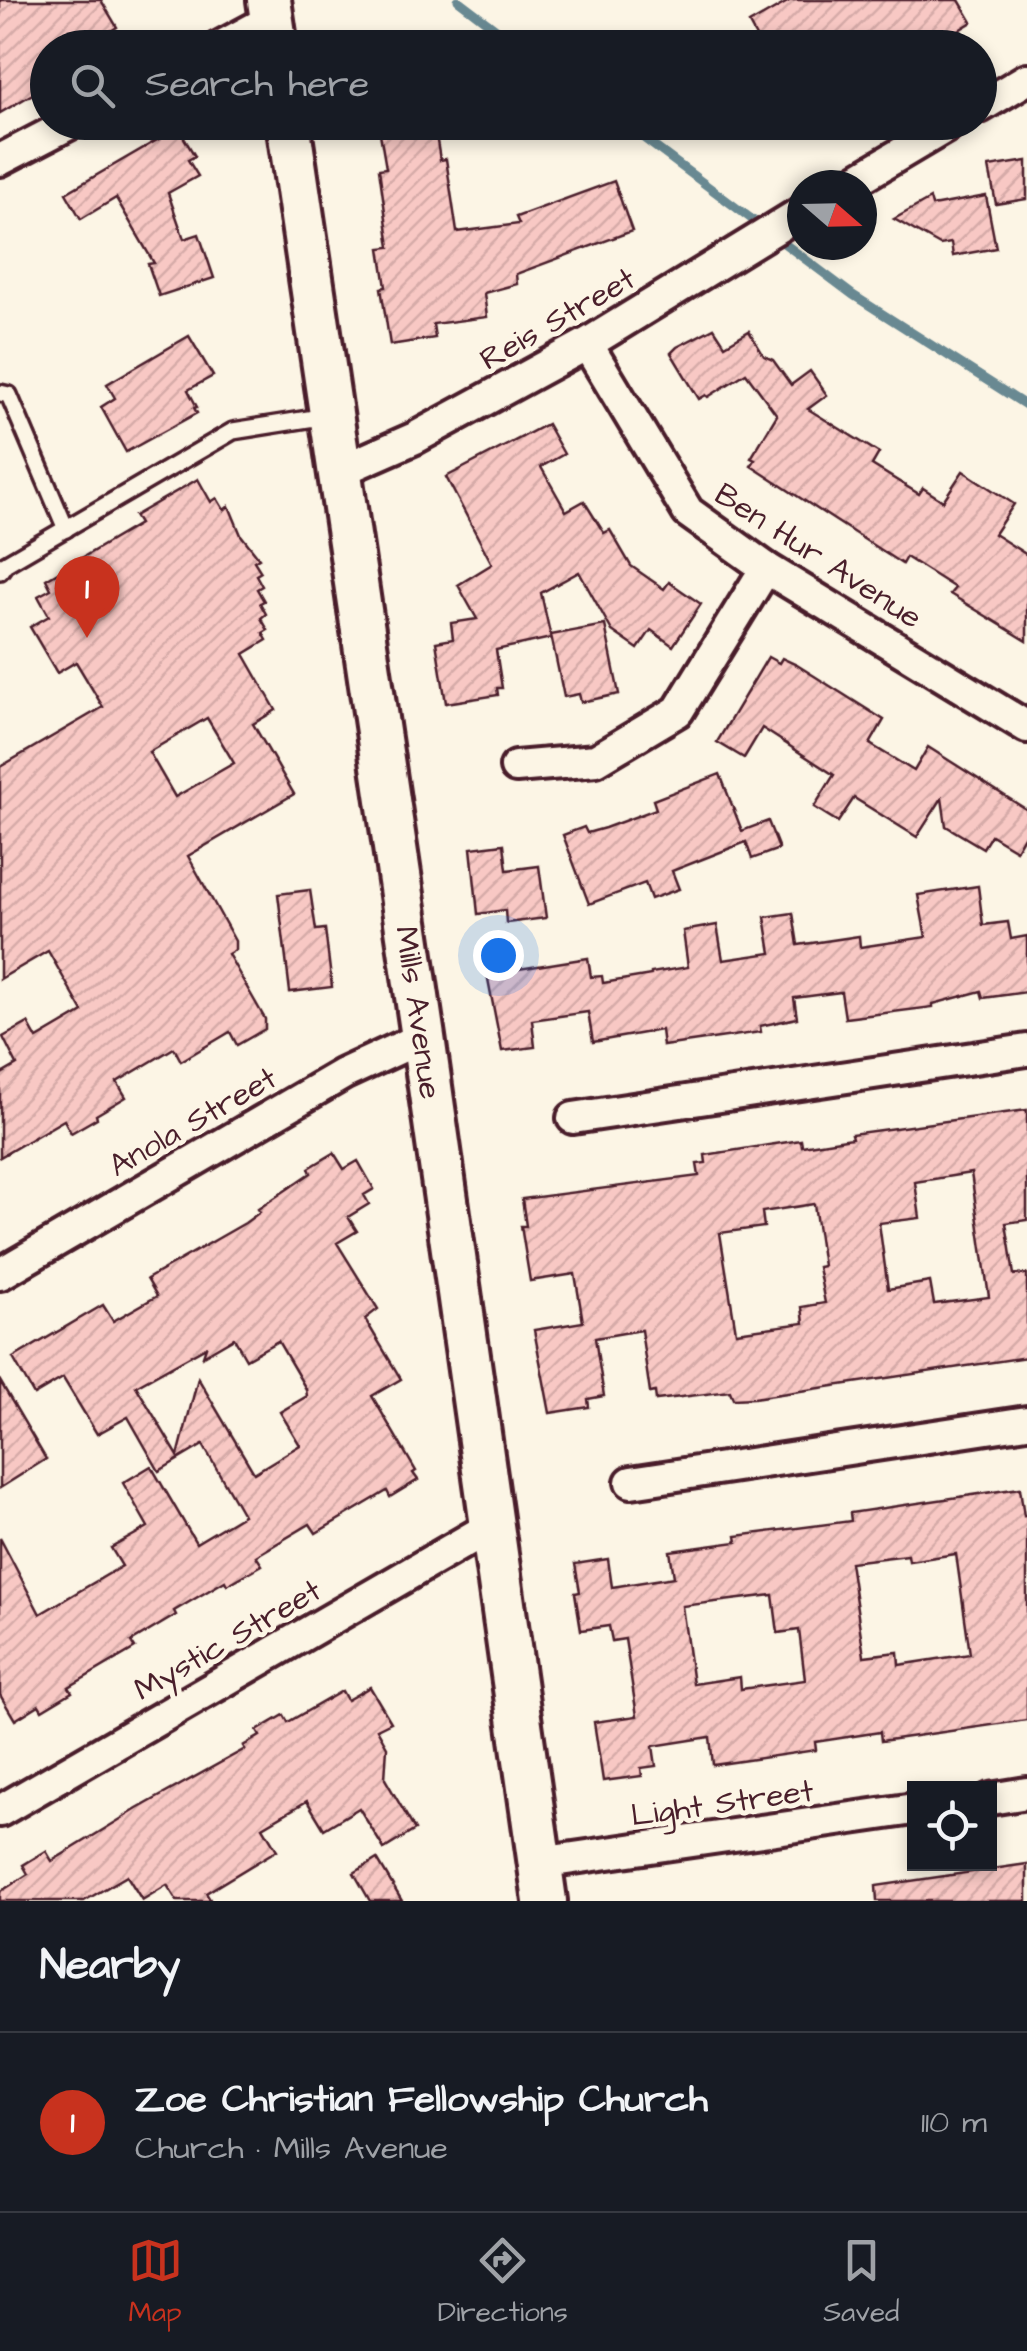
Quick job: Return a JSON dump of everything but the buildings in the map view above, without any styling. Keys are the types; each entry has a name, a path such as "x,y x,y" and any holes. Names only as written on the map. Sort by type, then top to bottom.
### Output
{"main road":[{"name":"Mills Avenue","path":"291,140 542,1882"}],"street":[{"path":"997,97 1027,79"},
{"path":"0,160 38,140"},
{"path":"873,170 924,140"},
{"name":"Reis Street","path":"340,471 415,438 588,344 787,221"},
{"name":"Ben Hur Avenue","path":"588,344 688,512 766,568 1027,727"},
{"path":"516,767 596,760 678,711 766,568"},
{"name":"Anola Street","path":"0,1274 366,1060 423,1037"},
{"path":"574,1118 1027,1050"},
{"path":"631,1482 1027,1422"},
{"name":"Mystic Street","path":"0,1811 490,1527"},
{"path":"997,1798 1027,1793"},
{"name":"Light Street","path":"542,1882 907,1811"}],"lane":[{"path":"0,393 9,395 66,529"},
{"path":"0,571 5,564 233,431 331,415"}],"waterway":[{"path":"458,0 497,30"},
{"path":"646,140 853,295 1027,406"}],"place":[{"name":"Zoe Christian Fellowship Church","path":"87,638"}]}
